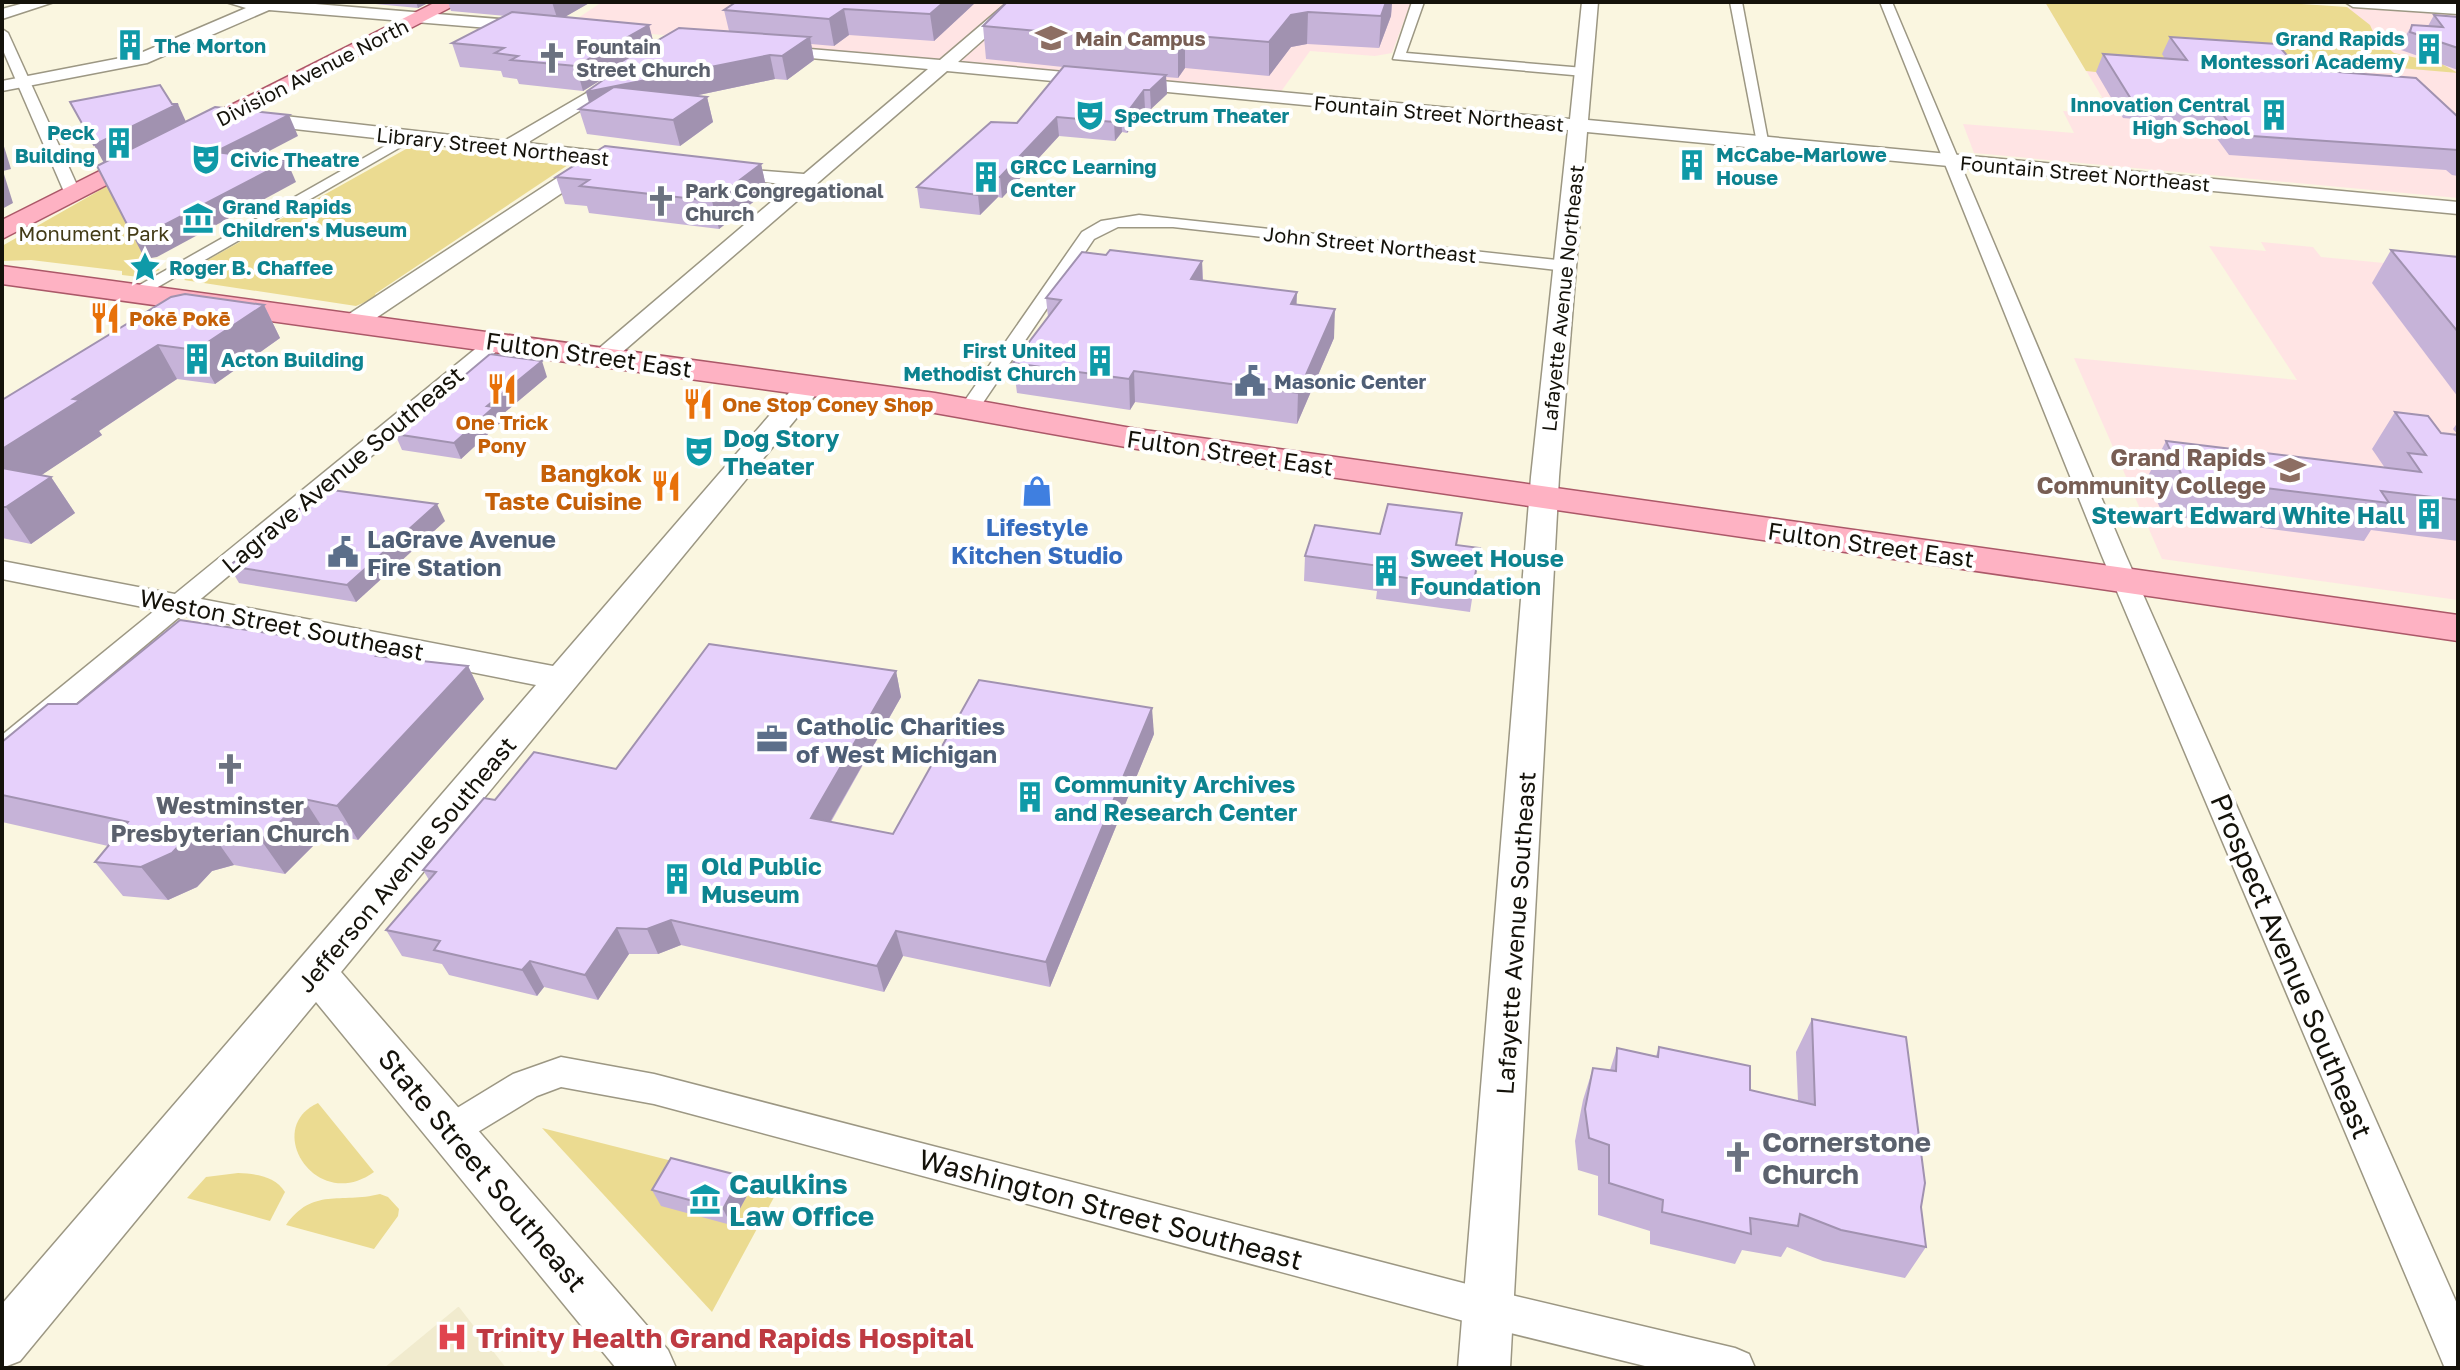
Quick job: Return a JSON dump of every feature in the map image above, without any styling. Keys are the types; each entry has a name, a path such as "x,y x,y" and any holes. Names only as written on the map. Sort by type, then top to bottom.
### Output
{"main road":[{"name":"Division Avenue North","path":"2,231 451,2"},
{"name":"Fulton Street East","path":"2,275 603,356 969,409 1127,437 2458,628"}],"street":[{"path":"2,14 46,2"},
{"path":"234,2 551,29"},
{"path":"603,356 1018,2"},
{"path":"1418,2 1398,56 1584,72"},
{"name":"Lafayette Avenue Northeast","path":"1545,498 1590,2"},
{"path":"1736,2 1764,143"},
{"name":"Prospect Avenue Southeast","path":"1886,2 2125,581 2458,1352"},
{"path":"2353,2 2458,9"},
{"path":"2,86 141,59 270,4"},
{"path":"2,33 73,194"},
{"name":"Fountain Street Northeast","path":"746,47 2458,208"},
{"path":"507,147 647,63"},
{"name":"Library Street Northeast","path":"225,116 647,163"},
{"path":"138,291 411,137"},
{"path":"355,321 601,158"},
{"path":"694,168 809,181"},
{"name":"John Street Northeast","path":"969,409 1098,226 1133,220 1173,222 1566,266"},
{"path":"152,319 188,298"},
{"name":"Lagrave Avenue Southeast","path":"2,750 497,341"},
{"name":"Jefferson Avenue Southeast","path":"2,1343 809,386"},
{"name":"Lafayette Avenue Southeast","path":"1484,1368 1545,498"},
{"name":"Weston Street Southeast","path":"2,570 562,679"},
{"name":"State Street Southeast","path":"316,972 650,1368"},
{"name":"Washington Street Southeast","path":"451,1130 525,1085 561,1072 654,1089 1490,1309 1735,1368"}],"shaded area":[{"name":"Main Campus","path":"602,2 1411,2 1392,53 1375,56 1310,51 1280,93 566,26"},
{"path":"2045,2 2269,2 2458,15 2458,198 1974,153 1963,124 2074,133 2063,111 2112,114"},
{"name":"Grand Rapids Community College","path":"2261,242 2313,247 2321,257 2458,270 2458,600 2162,559 2074,358 2297,380 2209,246 2266,251"},
{"name":"Trinity Health Grand Rapids Hospital","path":"458,1307 506,1368 384,1368"}],"green space":[{"path":"2045,2 2269,2 2347,7 2370,25 2376,38 2394,53 2440,63 2458,73 2342,63 2350,72 2181,81 2086,71"},
{"path":"417,147 568,165 375,294 377,297 356,306 184,280 204,262 406,149"},
{"name":"Monument Park","path":"109,185 145,258 160,270 139,277 122,275 122,271 31,260 2,261 2,246"},
{"path":"318,1103 374,1172 353,1182 333,1182 316,1175 303,1163 296,1147 295,1130 302,1115"},
{"path":"542,1128 779,1188 712,1312"},
{"path":"238,1173 271,1179 285,1192 270,1221 187,1198 206,1177"},
{"path":"380,1194 388,1197 399,1209 398,1216 374,1249 286,1225 296,1213 317,1201"}],"building":[{"path":"736,2 944,2 930,14 844,9 829,19 724,10"},
{"path":"1007,2 1386,2 1381,16 1308,12 1291,15 1269,42 1185,35 1178,44 983,26"},
{"path":"512,12 649,25 576,66 511,60 518,56 495,53 504,48 452,43"},
{"path":"2434,15 2458,17 2458,48 2410,32 2412,25 2443,27"},
{"path":"679,28 810,37 782,56 770,55 586,92 616,71 607,70"},
{"path":"2170,37 2277,44 2299,69 2416,78 2458,117 2458,150 2238,135 2216,105 2131,99 2103,54 2187,60"},
{"path":"1064,66 1166,75 1150,90 1144,90 1126,114 1121,113 1114,122 1057,117 1000,177 996,177 978,195 917,187 991,122 1017,123"},
{"path":"160,85 172,104 178,104 94,145 70,102"},
{"path":"614,87 707,97 673,120 579,109"},
{"path":"215,107 289,115 215,152 287,161 145,235 133,236 97,166"},
{"path":"605,146 761,164 712,201 580,186 589,180 556,177"},
{"path":"1110,250 1202,261 1191,279 1297,292 1291,304 1335,309 1298,393 1134,371 1129,379 1013,363 1061,300 1046,298 1082,252 1106,255"},
{"path":"2391,250 2458,257 2458,332"},
{"path":"185,294 264,305 196,350 158,345 73,399 80,400 2,449 2,400 171,297"},
{"path":"490,354 542,361 487,406 494,407 454,443 395,434"},
{"path":"2395,412 2428,416 2441,433 2458,435 2458,500 2381,491 2389,503 2183,478 2166,441 2421,472 2408,453 2426,455"},
{"path":"2,468 51,477 2,507"},
{"name":"LaGrave Avenue Fire Station","path":"324,489 437,504 347,585 229,566"},
{"path":"1388,504 1462,513 1456,545 1480,548 1473,587 1378,574 1380,566 1305,556 1315,525 1380,534"},
{"name":"Westminster Presbyterian Church","path":"180,620 381,650 376,656 468,666 337,806 304,799 261,840 210,831 187,837 172,853 141,867 95,862 128,822 2,795 2,742 48,704 77,704"},
{"path":"709,644 896,671 811,818 893,834 979,680 1152,708 1046,962 896,931 877,966 671,920 647,929 617,928 585,975 530,961 522,970 434,950 440,941 386,930 436,872 423,870 484,798 495,800 534,752 616,769"},
{"name":"Cornerstone Church","path":"1812,1019 1906,1037 1925,1183 1921,1207 1926,1247 1841,1230 1800,1214 1798,1226 1750,1218 1751,1234 1662,1212 1663,1200 1609,1183 1609,1145 1589,1138 1585,1109 1593,1068 1616,1071 1617,1048 1658,1057 1659,1047 1750,1066 1750,1090 1815,1105"},
{"path":"671,1158 741,1176 723,1209 652,1190"}],"place":[{"name":"Main Campus","path":"1051,38"},
{"name":"The Morton","path":"130,45"},
{"name":"Grand Rapids Montessori Academy","path":"2429,49"},
{"name":"Fountain Street Church","path":"552,58"},
{"name":"Spectrum Theater","path":"1090,115"},
{"name":"Innovation Central High School","path":"2274,115"},
{"name":"Peck Building","path":"119,143"},
{"name":"Civic Theatre","path":"206,159"},
{"name":"McCabe-Marlowe House","path":"1692,165"},
{"name":"GRCC Learning Center","path":"986,177"},
{"name":"Park Congregational Church","path":"661,201"},
{"name":"Grand Rapids Children's Museum","path":"198,218"},
{"name":"Roger B. Chaffee","path":"145,267"},
{"name":"Pokē Pokē","path":"105,318"},
{"name":"Acton Building","path":"197,359"},
{"name":"First United Methodist Church","path":"1100,361"},
{"name":"Masonic Center","path":"1250,381"},
{"name":"One Trick Pony","path":"502,389"},
{"name":"One Stop Coney Shop","path":"698,404"},
{"name":"Dog Story Theater","path":"699,451"},
{"name":"Grand Rapids Community College","path":"2290,470"},
{"name":"Bangkok Taste Cuisine","path":"666,486"},
{"name":"Lifestyle Kitchen Studio","path":"1037,491"},
{"name":"Stewart Edward White Hall","path":"2429,514"},
{"name":"LaGrave Avenue Fire Station","path":"343,552"},
{"name":"Sweet House Foundation","path":"1386,571"},
{"name":"Catholic Charities of West Michigan","path":"772,739"},
{"name":"Westminster Presbyterian Church","path":"230,769"},
{"name":"Community Archives and Research Center","path":"1030,797"},
{"name":"Old Public Museum","path":"677,879"},
{"name":"Cornerstone Church","path":"1738,1157"},
{"name":"Caulkins Law Office","path":"705,1199"},
{"name":"Trinity Health Grand Rapids Hospital","path":"452,1337"}]}
